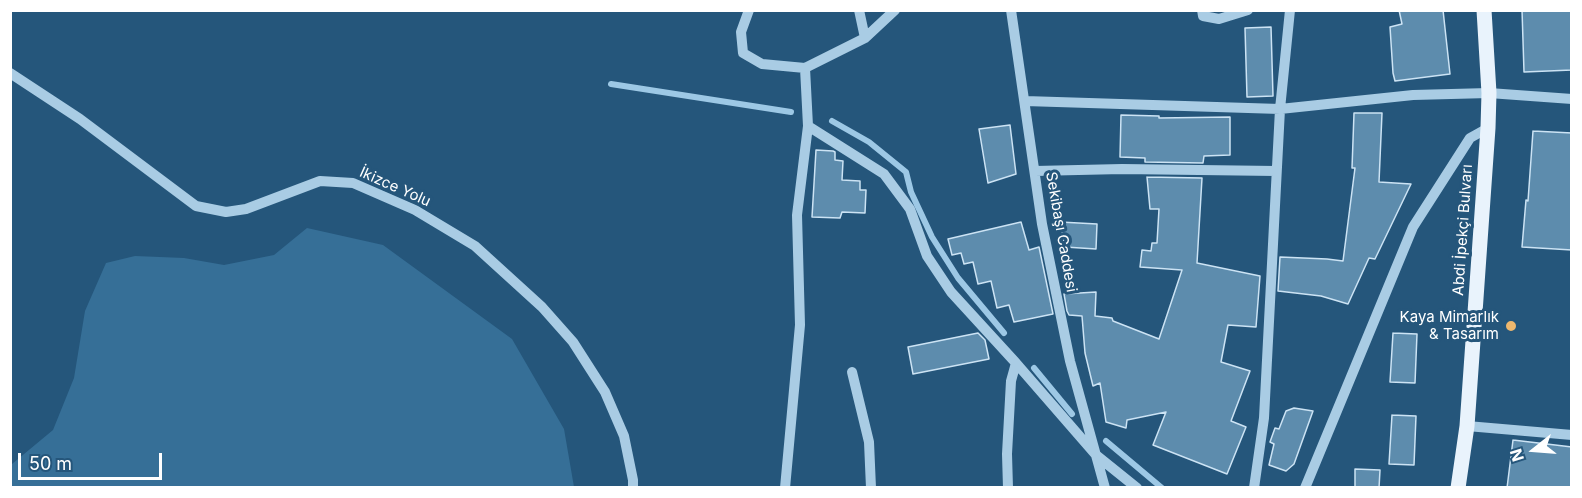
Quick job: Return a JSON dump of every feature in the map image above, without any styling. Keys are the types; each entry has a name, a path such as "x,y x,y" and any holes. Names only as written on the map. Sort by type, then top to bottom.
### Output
{"main road":[{"name":"Abdi İpekçi Bulvarı","path":"1458,488 1467,426 1488,128 1484,10"}],"street":[{"path":"749,10 741,32 743,53 762,63 805,68 865,39 895,10"},
{"path":"860,10 865,39"},
{"name":"Sekibaşı Caddesi","path":"1011,10 1042,224 1070,361 1105,488"},
{"path":"1202,10 1203,16 1219,18 1248,10"},
{"path":"1254,488 1264,418 1276,171 1290,10"},
{"path":"785,488 800,325 797,215 808,126 805,68"},
{"name":"İkizce Yolu","path":"10,73 80,119 196,206 226,212 246,208 320,181 353,183 416,210 475,246 542,307 579,352 605,392 624,436 633,488"},
{"path":"1025,101 1280,109 1413,95 1488,93 1572,99"},
{"path":"808,126 884,174 910,209 927,256 951,292 1096,455 1137,488"},
{"path":"1305,488 1413,227 1470,138 1488,128"},
{"path":"1035,171 1122,169 1276,171"},
{"path":"1008,488 1007,454 1011,381 1016,363"},
{"path":"852,372 869,442 871,488"},
{"path":"1467,426 1572,435"}],"shaded area":[{"path":"307,228 383,245 512,339 564,429 574,487 11,487 12,464 53,430 74,378 85,311 106,263 135,256 184,258 224,265 274,255"}],"building":[{"path":"1399,10 1443,10 1450,74 1395,81 1390,27 1402,24"},
{"path":"1522,10 1572,10 1572,70 1524,72"},
{"path":"1271,27 1273,96 1247,97 1245,28"},
{"path":"1354,113 1382,113 1379,182 1411,184 1375,259 1369,258 1348,304 1321,296 1278,291 1280,257 1343,261 1355,168 1352,168"},
{"path":"1121,115 1159,116 1159,118 1230,117 1230,155 1204,156 1203,163 1145,162 1145,158 1120,157"},
{"path":"1010,125 1016,174 988,183 979,129"},
{"path":"1533,131 1572,133 1572,250 1522,247"},
{"path":"816,150 833,151 835,160 843,161 842,180 860,181 860,190 866,190 865,213 842,212 840,218 812,217"},
{"path":"1147,177 1202,178 1197,263 1260,276 1256,327 1228,325 1221,362 1250,371 1231,421 1246,427 1227,474 1153,445 1166,412 1127,420 1126,428 1106,422 1100,383 1093,386 1085,353 1082,316 1069,315 1067,311 1064,294 1096,292 1095,316 1112,318 1113,321 1159,339 1182,270 1140,267 1142,250 1151,251 1152,243 1157,243 1159,209 1150,209"},
{"path":"1021,222 1029,250 1039,247 1053,314 1014,322 1009,305 997,308 991,281 978,284 973,262 964,264 961,253 952,255 948,239"},
{"path":"1060,222 1097,224 1096,249 1065,247"},
{"path":"978,333 985,340 989,359 913,374 908,347"},
{"path":"1393,333 1417,334 1415,383 1390,382"},
{"path":"1294,408 1313,411 1294,464 1286,471 1269,465 1274,444 1270,442 1275,428 1279,429 1286,411"},
{"path":"1392,415 1416,416 1414,465 1389,464"},
{"path":"1513,440 1572,447 1572,488 1507,488"},
{"path":"1355,469 1380,470 1379,488 1355,488"}],"waterway":[{"path":"611,84 791,112"},
{"path":"832,121 869,142 906,172 911,192 932,237 958,278 1004,333"},
{"path":"1034,368 1072,414"},
{"path":"1106,441 1162,488"}],"place":[{"name":"Kaya Mimarlık & Tasarım","path":"1511,326"}]}
